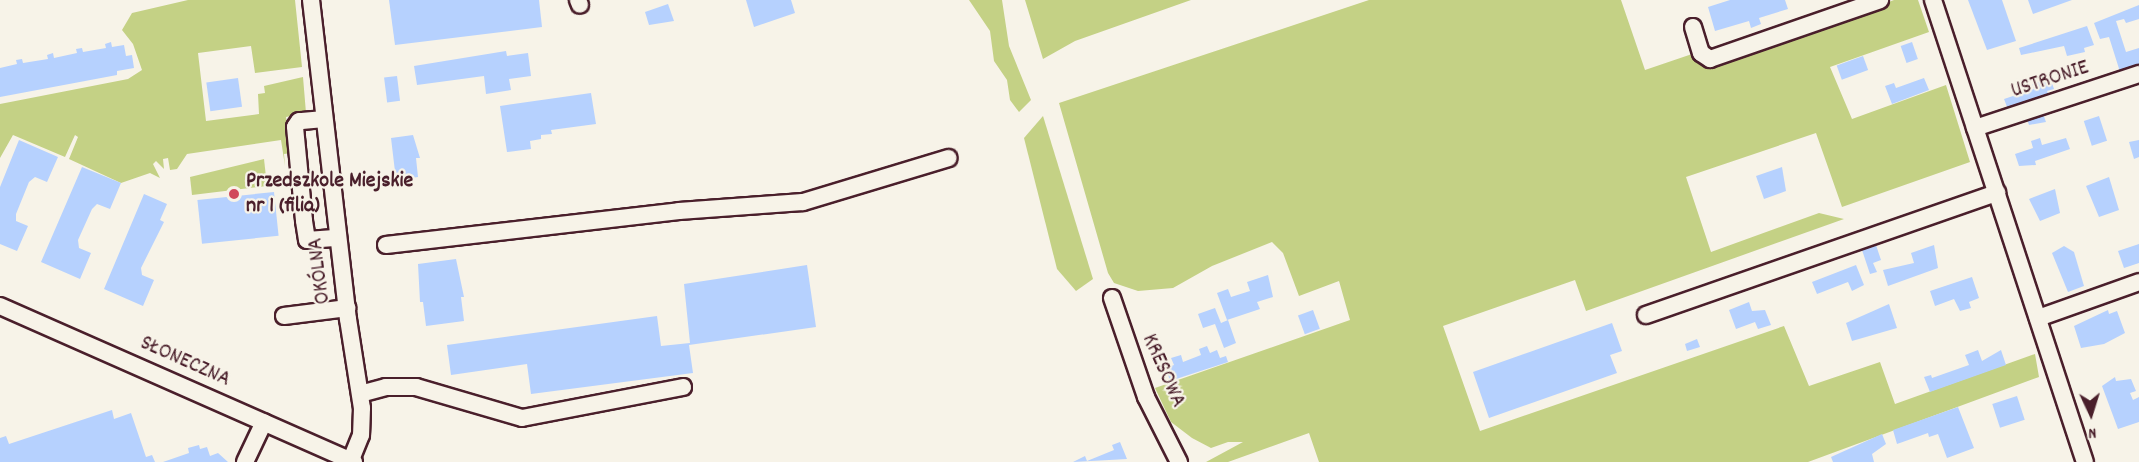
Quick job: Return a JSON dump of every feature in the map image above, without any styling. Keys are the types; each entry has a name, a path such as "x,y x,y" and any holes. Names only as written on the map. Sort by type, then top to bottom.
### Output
{"street":[{"name":"OKÓLNA","path":"311,0 346,308 360,394 363,430 352,461"},
{"path":"1693,27 1701,53 1710,59 1880,0"},
{"path":"1933,0 2085,462"},
{"name":"USTRONIE","path":"1976,128 2139,74"},
{"path":"324,119 299,122 295,127 304,221 307,240 338,238"},
{"path":"386,244 679,211 803,202 949,158"},
{"path":"1646,315 1997,194"},
{"path":"2038,318 2139,282"},
{"name":"KRESOWA","path":"1112,298 1146,397 1179,461"},
{"name":"SŁONECZNA","path":"0,306 352,461"},
{"path":"284,316 346,308"},
{"path":"360,394 386,387 416,387 522,418 683,387"},
{"path":"245,462 264,422"}],"green space":[{"path":"188,0 295,0 302,67 255,73 251,46 198,53 206,121 259,114 258,94 265,93 264,86 303,77 306,113 286,117 291,153 284,154 285,166 281,140 187,154 177,169 170,170 168,158 163,159 164,169 156,161 153,164 160,178 150,173 121,183 69,159 78,137 75,135 65,157 13,135 0,158 0,104 128,79 142,70 133,44 122,30 132,13"},
{"path":"969,0 1002,0 1009,46 1031,100 1019,112 1010,100 1007,80 994,61 990,31"},
{"path":"1025,0 1191,0 1075,41 1043,59"},
{"path":"1369,0 1621,0 1645,70 1695,53 1705,66 1894,0 1918,0 1929,32 1830,67 1852,119 1946,85 1970,162 1842,207 1816,133 1686,177 1711,252 1819,213 1844,219 1586,311 1575,280 1443,326 1480,431 1784,326 1809,386 1880,362 1895,404 2035,354 2039,377 1808,462 1319,462 1309,433 1228,462 1206,462 1243,442 1228,442 1211,448 1192,438 1171,422 1155,388 1350,320 1339,281 1299,296 1283,253 1272,242 1212,266 1173,288 1138,291 1114,283 1108,273 1059,103"},
{"path":"1043,116 1093,279 1076,291 1057,269 1024,138"},
{"path":"264,159 267,186 192,195 190,177"}],"building":[{"path":"389,0 539,0 542,27 395,45"},
{"path":"746,0 791,0 795,13 754,27"},
{"path":"1730,0 1785,0 1788,9 1759,18 1761,24 1751,28 1749,21 1715,31 1708,7"},
{"path":"1968,0 2002,0 2016,41 1987,50"},
{"path":"2028,0 2072,0 2033,14"},
{"path":"668,4 674,21 649,25 645,12"},
{"path":"2139,5 2139,19 2126,23 2124,19 2116,21 2126,52 2139,48 2139,69 2121,75 2109,37 2100,39 2094,23"},
{"path":"2087,26 2094,45 2084,48 2085,52 2067,56 2064,46 2021,55 2019,48"},
{"path":"111,42 112,47 124,45 126,56 132,55 134,68 117,71 117,75 0,97 0,68 17,64 16,60 22,59 23,63 48,59 47,55 53,53 54,58 77,53 76,49 82,48 83,52 106,48 105,44"},
{"path":"1912,42 1918,59 1907,63 1901,46"},
{"path":"506,51 507,56 528,53 531,76 509,79 511,90 486,94 484,76 417,85 414,66"},
{"path":"1863,56 1868,70 1842,80 1837,66"},
{"path":"397,76 400,101 387,102 384,78"},
{"path":"238,78 242,107 210,111 206,82"},
{"path":"1924,78 1929,90 1892,104 1885,86 1894,83 1896,88"},
{"path":"2051,80 2054,89 2047,91 2050,98 2009,112 2004,99 2034,89 2032,84"},
{"path":"591,93 596,124 551,130 552,134 541,135 541,139 530,141 531,149 507,152 500,106"},
{"path":"2042,111 2046,122 2029,125 2026,116"},
{"path":"2099,116 2107,141 2092,146 2084,121"},
{"path":"413,135 420,158 416,158 418,177 396,180 391,138"},
{"path":"2040,138 2042,145 2066,138 2070,149 2035,161 2036,165 2019,166 2015,154 2033,148 2031,141"},
{"path":"19,140 58,157 47,182 35,177 29,182 16,214 16,221 28,226 17,251 0,244 0,187"},
{"path":"2139,140 2139,157 2134,159 2129,142"},
{"path":"82,167 121,183 110,209 97,204 92,209 78,240 79,248 91,253 80,279 41,262"},
{"path":"1782,167 1786,191 1764,199 1756,176"},
{"path":"2109,177 2119,210 2099,217 2086,186"},
{"path":"2055,189 2060,213 2040,221 2029,199"},
{"path":"274,192 279,236 202,244 197,200"},
{"path":"144,194 167,204 160,220 164,222 141,268 142,275 154,280 143,306 104,289"},
{"path":"1875,242 1881,260 1873,263 1877,272 1870,274 1861,247"},
{"path":"2139,244 2139,263 2124,268 2118,251"},
{"path":"1934,245 1938,268 1888,286 1883,270 1914,263 1911,253"},
{"path":"2064,246 2074,252 2084,286 2068,292 2052,253"},
{"path":"456,259 464,297 461,297 464,321 426,326 423,302 420,302 418,264"},
{"path":"807,265 816,327 689,345 693,373 531,394 527,364 451,375 447,345 657,316 661,346 690,343 684,284"},
{"path":"1856,265 1864,285 1852,291 1848,282 1817,294 1812,282"},
{"path":"1268,275 1273,297 1257,302 1260,309 1227,320 1217,293 1228,289 1231,297 1250,291 1247,282"},
{"path":"1972,277 1979,298 1969,302 1971,308 1960,311 1954,299 1935,306 1930,291"},
{"path":"1749,302 1752,311 1765,310 1771,325 1758,329 1755,322 1736,329 1729,310"},
{"path":"1889,304 1897,328 1852,341 1846,323"},
{"path":"1215,308 1221,323 1228,320 1236,343 1224,348 1215,324 1203,328 1198,314"},
{"path":"1313,310 1320,329 1305,334 1298,315"},
{"path":"2108,310 2109,314 2117,311 2125,333 2104,344 2081,348 2074,326"},
{"path":"1612,323 1622,351 1610,355 1617,373 1489,418 1473,372"},
{"path":"1697,339 1700,347 1687,351 1685,344"},
{"path":"1207,346 1210,353 1217,350 1220,358 1226,356 1228,362 1170,381 1166,368 1174,365 1171,358 1181,355 1183,362 1201,355 1199,349"},
{"path":"1978,350 1982,361 2001,350 2006,365 1930,392 1924,377 1931,375 1932,378 1969,365 1965,355"},
{"path":"2115,377 2116,381 2131,379 2136,391 2130,393 2133,400 2139,397 2139,422 2118,429 2102,386"},
{"path":"2017,396 2025,420 2000,428 1992,404"},
{"path":"1958,407 1974,448 1947,458 1938,434 1929,437 1928,433 1897,444 1893,430"},
{"path":"112,410 114,419 131,413 146,457 152,455 155,462 0,462 0,438 6,436 9,444"},
{"path":"1882,434 1886,444 1872,454 1874,462 1833,462 1831,457"},
{"path":"1120,442 1127,459 1073,462 1085,456 1087,461 1114,450 1112,445"},
{"path":"199,445 200,449 207,447 210,456 218,453 228,462 163,462 189,453 188,448"}],"place":[{"name":"Przedszkole Miejskie nr 1 (filia)","path":"234,194"}]}
